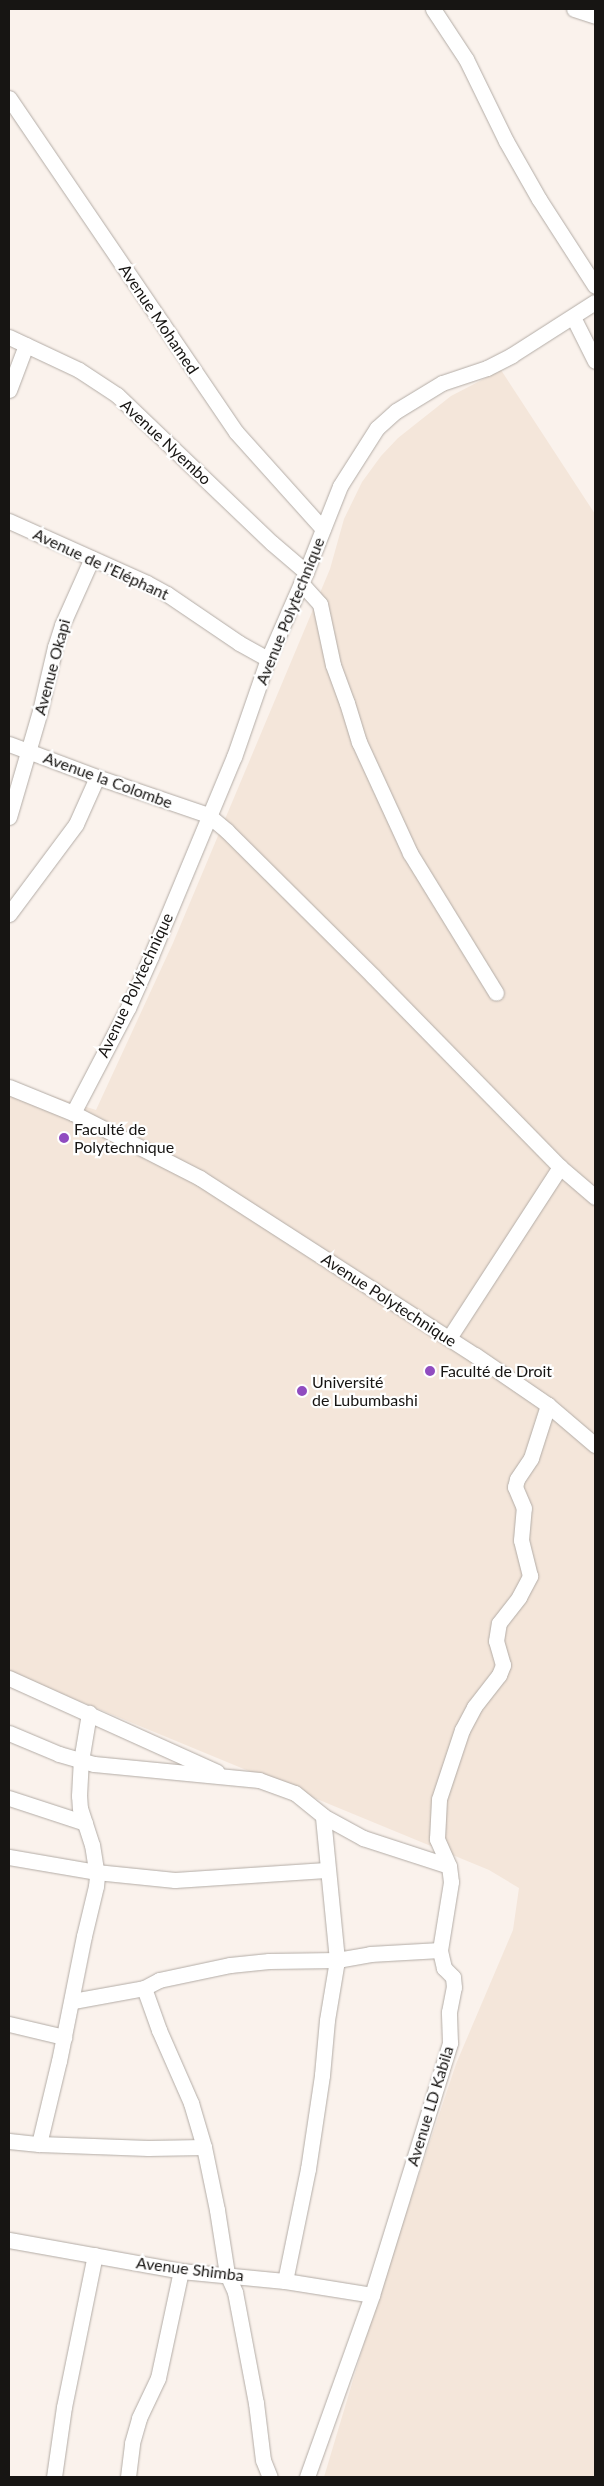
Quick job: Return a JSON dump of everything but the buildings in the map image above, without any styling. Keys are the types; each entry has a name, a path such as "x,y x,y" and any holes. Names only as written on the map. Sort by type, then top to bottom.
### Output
{"street":[{"path":"433,9 466,60 506,141 539,199 595,286"},
{"path":"574,9 595,16"},
{"name":"Avenue Mohamed","path":"9,98 236,432 323,529"},
{"name":"Avenue Polytechnique","path":"595,302 512,356 487,368 460,376 427,391 381,423 340,486 268,659 246,725 151,956 128,1008 73,1113 200,1178 449,1338 548,1405 595,1444"},
{"path":"573,317 595,361"},
{"name":"Avenue Nyembo","path":"9,337 79,370 117,395 272,543 303,578 320,604 333,664 359,742 410,853 496,993"},
{"path":"9,390 26,345"},
{"name":"Avenue de l'Eléphant","path":"9,521 167,594 239,644 268,659"},
{"name":"Avenue Okapi","path":"9,817 29,751 57,640 92,558"},
{"name":"Avenue la Colombe","path":"9,744 97,777 208,815"},
{"path":"9,914 76,824 97,777"},
{"path":"208,815 239,843 366,969 560,1167 595,1197"},
{"path":"9,1086 73,1113"},
{"path":"449,1338 560,1167"},
{"path":"73,2001 144,1988 159,1980 230,1965 269,1961 337,1960 370,1954 440,1950 450,1891 449,1866 436,1839 439,1799 462,1730 474,1707 500,1675 503,1664 496,1641 499,1623 519,1597 530,1576 521,1540 524,1508 516,1487 517,1479 531,1458 548,1405"},
{"path":"9,1678 227,1776"},
{"path":"39,2144 73,2001 84,1936 96,1886 92,1845 79,1803 81,1761 89,1713"},
{"path":"9,1733 81,1761 109,1767 260,1780 295,1793 322,1816 363,1838 449,1866"},
{"path":"9,1798 85,1824"},
{"path":"285,2281 308,2169 322,2075 327,2020 337,1960 326,1870 322,1816"},
{"path":"9,1858 96,1872 175,1880 326,1870"},
{"name":"Avenue LD Kabila","path":"307,2477 372,2295 450,2043 449,2012 454,1987 453,1977 444,1968 440,1950"},
{"path":"144,1988 162,2039 191,2103 204,2147 217,2210 227,2274 236,2292 256,2403 263,2460 270,2477"},
{"path":"9,2024 64,2037"},
{"path":"9,2141 148,2148 204,2147"},
{"name":"Avenue Shimba","path":"9,2240 181,2271 285,2281 372,2295"},
{"path":"54,2477 68,2387 95,2255"},
{"path":"128,2477 132,2443 139,2418 158,2378 181,2271"}],"shaded area":[{"name":"Université de Lubumbashi","path":"501,370 595,514 595,2477 324,2477 377,2300 456,2064 513,1930 519,1888 489,1870 9,1672 9,1082 96,1110 173,943 330,569 344,519 362,482 381,456 398,438 451,396"}],"place":[{"name":"Faculté de Polytechnique","path":"64,1138"},
{"name":"Faculté de Droit","path":"430,1371"},
{"name":"Université de Lubumbashi","path":"302,1391"}]}
